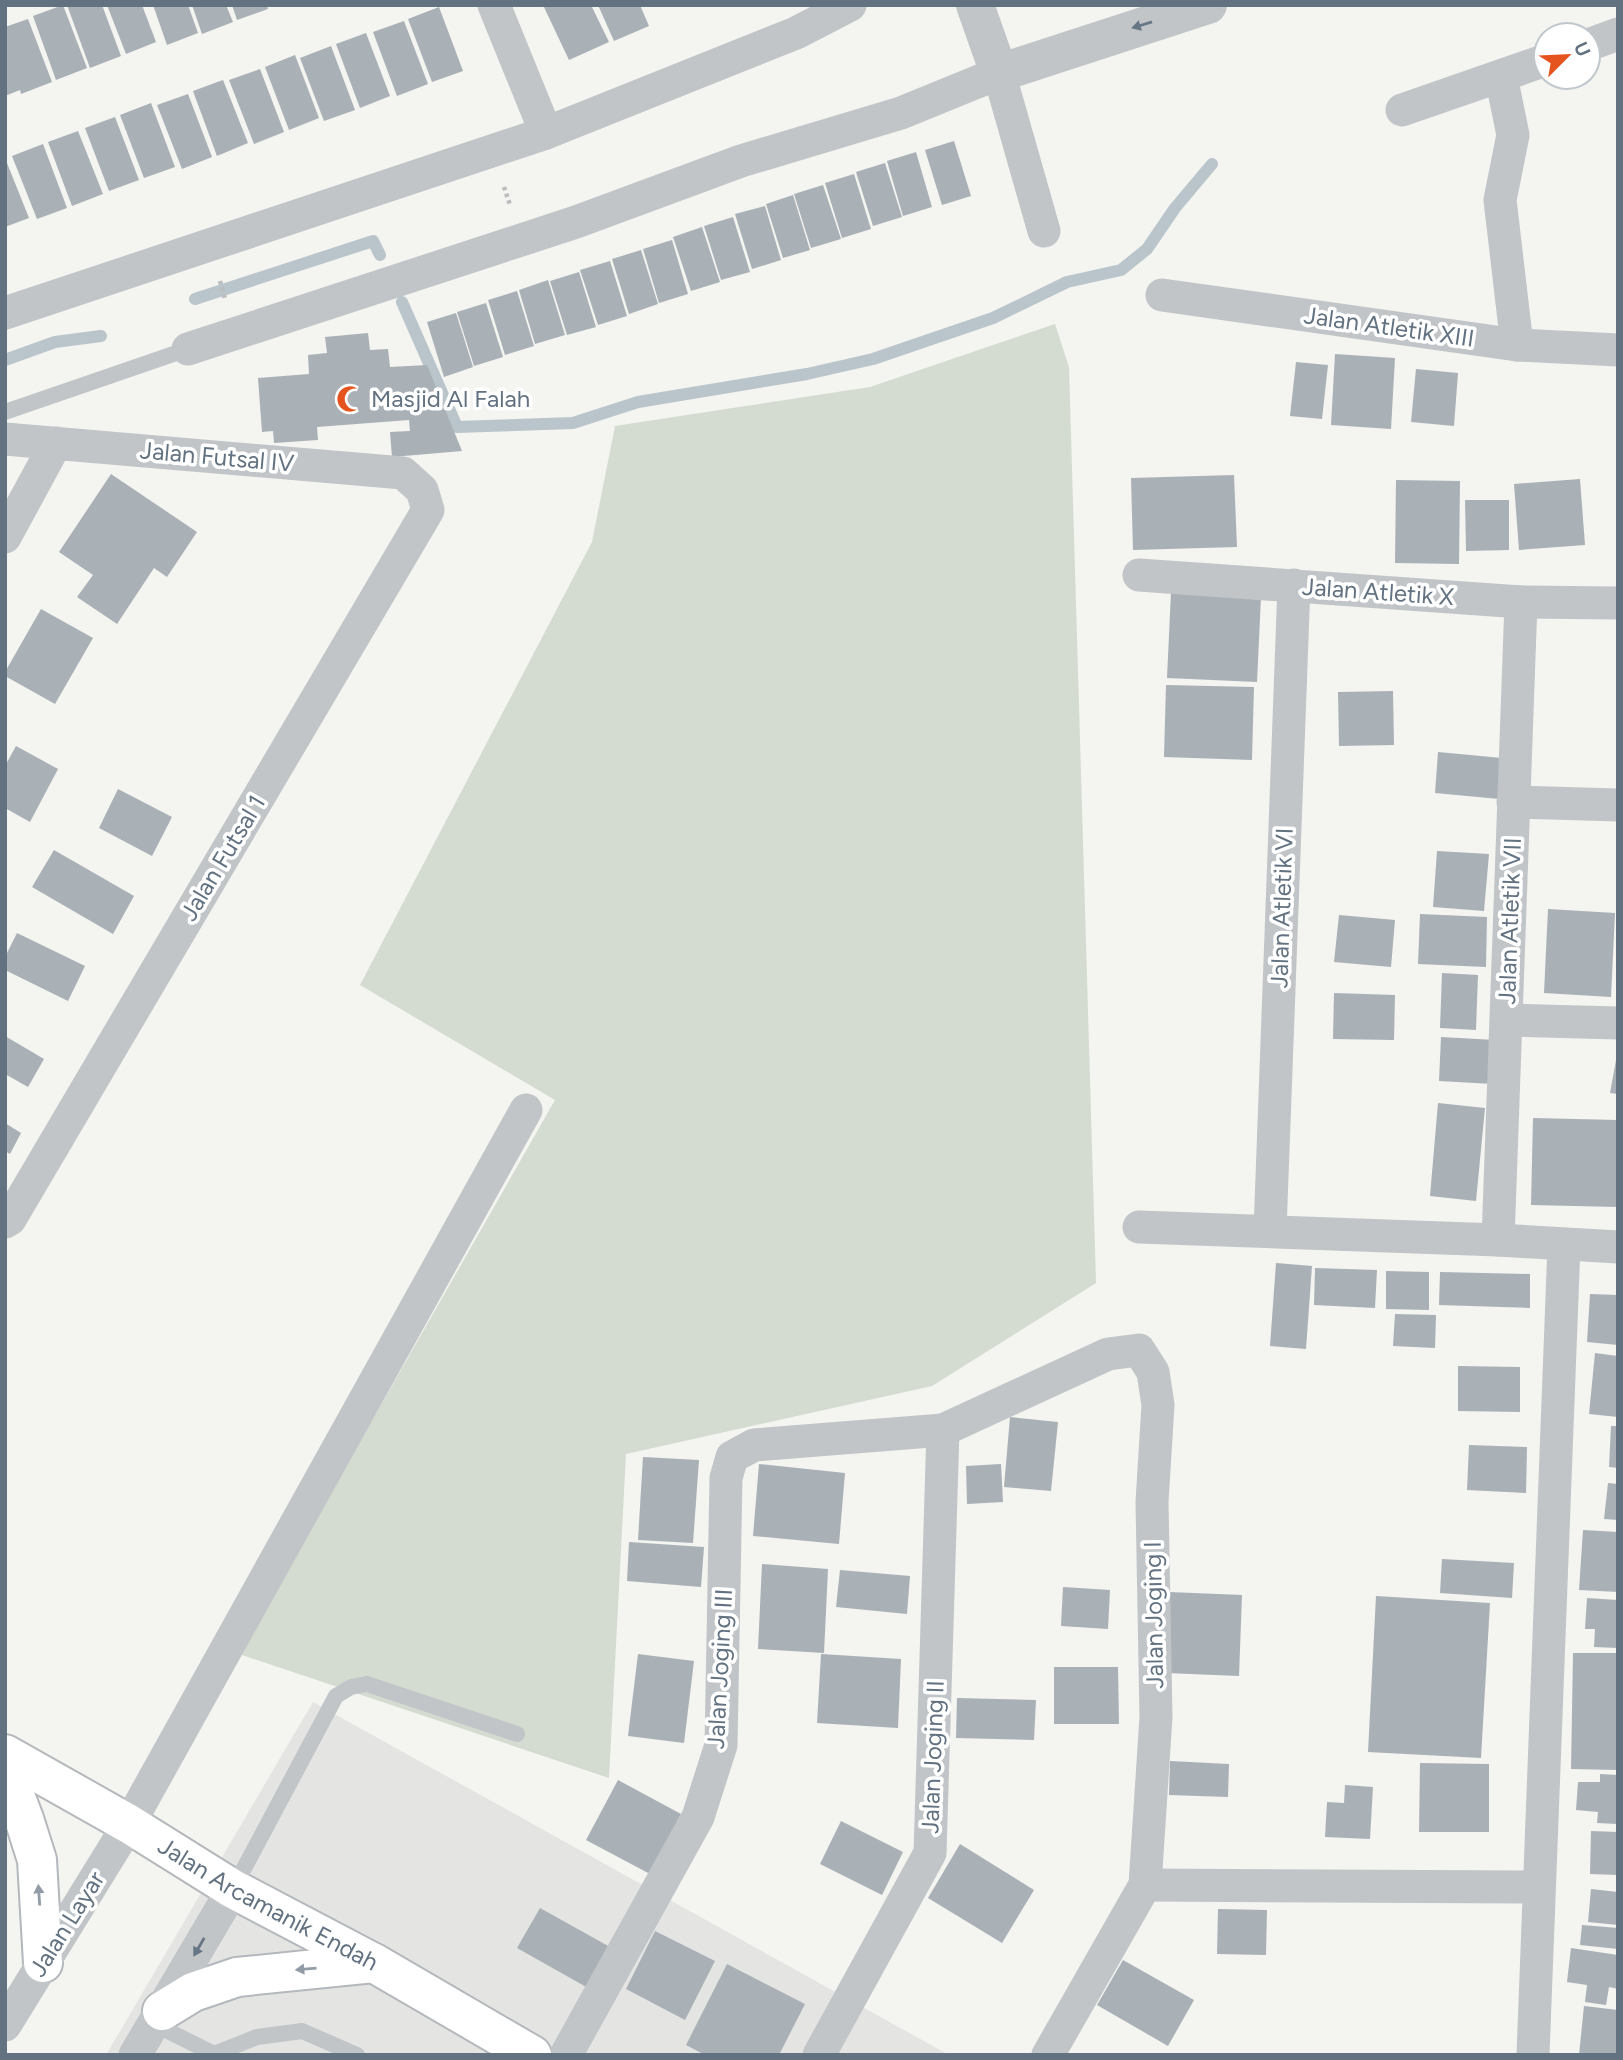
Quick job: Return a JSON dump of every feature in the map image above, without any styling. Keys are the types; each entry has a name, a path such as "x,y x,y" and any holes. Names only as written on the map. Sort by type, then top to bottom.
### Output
{"main road":[{"name":"Jalan Arcamanik Endah","path":"5,1754 129,1824 233,1889 374,1963 532,2055"},
{"path":"5,1769 37,1860 43,1963"},
{"path":"158,2017 193,1992 237,1977 374,1963"}],"street":[{"path":"494,5 546,133"},
{"path":"5,313 546,133 796,33 850,5"},
{"path":"975,5 999,73 1044,231"},
{"path":"188,349 576,222 741,161 901,113 999,73 1208,5"},
{"path":"1402,110 1532,65"},
{"path":"1501,76 1513,135 1500,200 1517,345"},
{"name":"Jalan Atletik XIII","path":"1161,295 1517,345 1618,350"},
{"name":"Jalan Futsal IV","path":"5,439 403,473 422,491"},
{"path":"5,537 56,443"},
{"name":"Jalan Futsal 1","path":"5,1222 17,1207 428,510 422,491"},
{"name":"Jalan Atletik X","path":"1139,575 1521,602 1618,603"},
{"name":"Jalan Atletik VI","path":"1270,1231 1294,586"},
{"name":"Jalan Atletik VII","path":"1498,1240 1521,602"},
{"path":"1513,802 1618,805"},
{"path":"1507,1020 1618,1024"},
{"name":"Jalan Layar","path":"5,2025 129,1824 526,1110"},
{"path":"1139,1227 1618,1247"},
{"path":"1533,2055 1564,1245"},
{"name":"Jalan Joging I","path":"943,1430 1108,1353 1139,1350 1153,1372 1158,1405 1152,1502 1156,1717 1145,1885 1048,2055"},
{"name":"Jalan Joging III","path":"566,2055 698,1817 720,1745 726,1478 732,1457 754,1446 943,1430"},
{"name":"Jalan Joging II","path":"819,2055 930,1853 943,1430"},
{"path":"1145,1885 1538,1887"},
{"path":"135,2055 233,1889"}],"lane":[{"path":"5,412 188,349"},
{"path":"233,1889 336,1696 351,1687 367,1684 517,1734"},
{"path":"158,2017 214,2054 257,2037 302,2031 357,2055"}],"path":[{"path":"504,186 512,209"},
{"path":"219,278 228,311"}],"shaded area":[{"path":"1055,324 1069,367 1096,1283 932,1386 626,1454 609,1778 239,1654 555,1100 360,985 592,542 615,426 870,387"},
{"path":"313,1702 949,2055 106,2055"}],"building":[{"path":"63,5 87,68 56,80 33,16"},
{"path":"67,5 102,5 121,56 90,68"},
{"path":"107,5 142,5 156,42 126,54"},
{"path":"153,5 188,5 198,33 167,45"},
{"path":"192,5 226,5 233,22 202,34"},
{"path":"232,5 267,5 268,9 237,20"},
{"path":"543,5 591,5 609,42 569,60"},
{"path":"598,5 640,5 649,26 614,41"},
{"path":"439,7 463,71 432,82 408,19"},
{"path":"28,19 52,82 21,94 20,90 5,96 5,27"},
{"path":"404,21 428,84 397,96 373,32"},
{"path":"366,33 390,96 360,108 336,44"},
{"path":"331,46 355,110 324,121 300,58"},
{"path":"295,55 319,118 289,130 265,67"},
{"path":"260,69 284,132 254,144 229,80"},
{"path":"223,80 248,143 217,156 193,91"},
{"path":"188,94 212,157 182,169 157,105"},
{"path":"151,103 175,167 144,178 120,115"},
{"path":"115,117 139,180 109,191 85,128"},
{"path":"78,131 103,194 72,206 48,142"},
{"path":"954,141 971,196 942,205 925,150"},
{"path":"43,144 67,208 37,219 12,156"},
{"path":"916,152 932,207 903,216 887,161"},
{"path":"5,158 29,218 5,227"},
{"path":"885,163 902,217 873,226 856,172"},
{"path":"854,174 871,229 842,238 825,183"},
{"path":"823,185 841,239 811,248 794,194"},
{"path":"793,195 810,250 783,258 766,204"},
{"path":"765,206 781,260 752,269 735,214"},
{"path":"733,217 750,272 721,280 704,226"},
{"path":"702,227 720,282 691,291 673,237"},
{"path":"672,240 688,294 659,303 643,249"},
{"path":"641,250 658,304 629,314 612,259"},
{"path":"610,261 627,316 598,325 580,270"},
{"path":"579,272 596,327 567,335 550,281"},
{"path":"548,280 565,335 535,344 519,290"},
{"path":"517,291 534,346 505,355 488,300"},
{"path":"486,303 503,357 474,366 457,312"},
{"path":"456,313 473,367 444,377 427,322"},
{"name":"Masjid Al Falah","path":"368,333 370,350 388,349 390,367 427,365 462,451 392,457 390,432 410,431 409,420 317,427 318,440 274,443 273,431 262,432 258,378 309,374 308,355 327,353 325,337"},
{"path":"1335,354 1395,358 1391,429 1331,425"},
{"path":"1296,362 1328,365 1322,419 1290,416"},
{"path":"1416,369 1458,373 1454,426 1411,422"},
{"path":"111,474 197,532 167,577 154,568 117,624 77,597 93,575 59,552"},
{"path":"1234,475 1237,547 1133,550 1131,478"},
{"path":"1580,479 1585,545 1519,550 1514,484"},
{"path":"1396,480 1460,481 1459,564 1395,563"},
{"path":"1465,500 1509,500 1509,550 1466,551"},
{"path":"1171,592 1261,597 1257,682 1167,678"},
{"path":"41,609 93,638 55,704 5,676"},
{"path":"1166,685 1254,687 1252,760 1164,757"},
{"path":"1393,691 1394,745 1339,746 1338,692"},
{"path":"16,746 58,769 30,822 5,808 5,766"},
{"path":"1438,752 1502,758 1499,799 1435,793"},
{"path":"118,789 172,817 152,856 99,828"},
{"path":"54,850 134,896 113,934 32,887"},
{"path":"1437,851 1489,854 1484,911 1433,907"},
{"path":"1548,909 1615,913 1611,997 1544,993"},
{"path":"1420,914 1487,917 1486,967 1418,964"},
{"path":"1339,915 1395,920 1391,967 1334,962"},
{"path":"17,933 85,966 68,1001 5,970 5,957"},
{"path":"1442,973 1478,975 1476,1030 1440,1028"},
{"path":"1334,993 1395,995 1394,1040 1333,1039"},
{"path":"5,1036 44,1059 28,1087 5,1074"},
{"path":"1441,1037 1495,1040 1493,1084 1439,1081"},
{"path":"1616,1060 1618,1061 1618,1094 1610,1093"},
{"path":"1438,1103 1485,1108 1476,1201 1430,1196"},
{"path":"1533,1118 1618,1120 1618,1207 1531,1205"},
{"path":"5,1123 21,1133 10,1154 5,1151"},
{"path":"1276,1263 1312,1266 1306,1349 1270,1346"},
{"path":"1315,1268 1377,1270 1375,1308 1314,1305"},
{"path":"1386,1271 1429,1272 1429,1310 1386,1309"},
{"path":"1440,1272 1530,1274 1530,1308 1439,1305"},
{"path":"1590,1294 1618,1295 1618,1345 1587,1342"},
{"path":"1395,1314 1436,1315 1435,1348 1393,1346"},
{"path":"1595,1353 1618,1356 1618,1417 1589,1414"},
{"path":"1458,1366 1520,1367 1520,1412 1458,1411"},
{"path":"1010,1417 1058,1422 1051,1491 1004,1487"},
{"path":"1611,1426 1618,1426 1618,1468 1609,1467"},
{"path":"1469,1445 1527,1447 1526,1493 1467,1490"},
{"path":"643,1457 699,1460 693,1543 638,1540"},
{"path":"759,1464 845,1473 839,1544 753,1536"},
{"path":"1001,1464 1003,1502 967,1504 966,1466"},
{"path":"1608,1483 1618,1484 1618,1520 1604,1519"},
{"path":"1583,1530 1618,1532 1618,1592 1579,1590"},
{"path":"629,1542 704,1547 701,1587 627,1581"},
{"path":"1442,1559 1514,1563 1512,1598 1440,1593"},
{"path":"762,1564 828,1569 824,1653 758,1649"},
{"path":"840,1570 910,1576 907,1614 836,1607"},
{"path":"1063,1587 1110,1590 1108,1629 1061,1626"},
{"path":"1169,1592 1242,1595 1239,1676 1166,1673"},
{"path":"1376,1596 1490,1603 1481,1758 1368,1752"},
{"path":"1587,1598 1618,1600 1618,1648 1594,1647 1595,1629 1585,1629"},
{"path":"1573,1653 1618,1653 1618,1770 1571,1769"},
{"path":"638,1654 694,1661 684,1743 628,1736"},
{"path":"821,1654 901,1659 898,1728 817,1723"},
{"path":"1054,1667 1118,1667 1119,1724 1054,1724"},
{"path":"957,1698 1036,1700 1034,1740 956,1738"},
{"path":"1170,1761 1229,1764 1228,1797 1169,1795"},
{"path":"1420,1763 1489,1764 1489,1832 1419,1832"},
{"path":"1600,1774 1618,1775 1618,1824 1597,1823 1598,1812 1576,1810 1578,1782 1600,1782"},
{"path":"618,1780 681,1814 650,1874 586,1840"},
{"path":"1345,1785 1373,1787 1370,1839 1325,1837 1327,1802 1344,1803"},
{"path":"841,1821 903,1852 882,1895 820,1864"},
{"path":"1591,1831 1618,1832 1618,1875 1590,1874"},
{"path":"960,1844 1034,1890 1002,1943 928,1898"},
{"path":"1591,1889 1618,1892 1618,1925 1588,1922"},
{"path":"540,1908 610,1947 588,1988 517,1948"},
{"path":"1218,1909 1267,1910 1266,1955 1217,1954"},
{"path":"1582,1925 1618,1928 1618,1949 1580,1945"},
{"path":"655,1931 715,1961 685,2020 626,1989"},
{"path":"1571,1948 1618,1955 1618,1989 1609,1987 1606,2005 1585,2002 1587,1985 1567,1982"},
{"path":"1123,1960 1194,2000 1168,2046 1097,2005"},
{"path":"727,1964 805,2004 779,2055 705,2055 686,2045"},
{"path":"1584,2006 1618,2010 1618,2055 1579,2055"}],"waterway":[{"path":"402,302 457,427 573,423 638,402 807,374 873,359 993,318 1067,282 1121,270 1147,249 1175,208 1212,164"},
{"path":"195,299 373,241 380,255"},
{"path":"5,360 55,342 101,336"}],"place":[{"name":"Masjid Al Falah","path":"350,399"}]}
